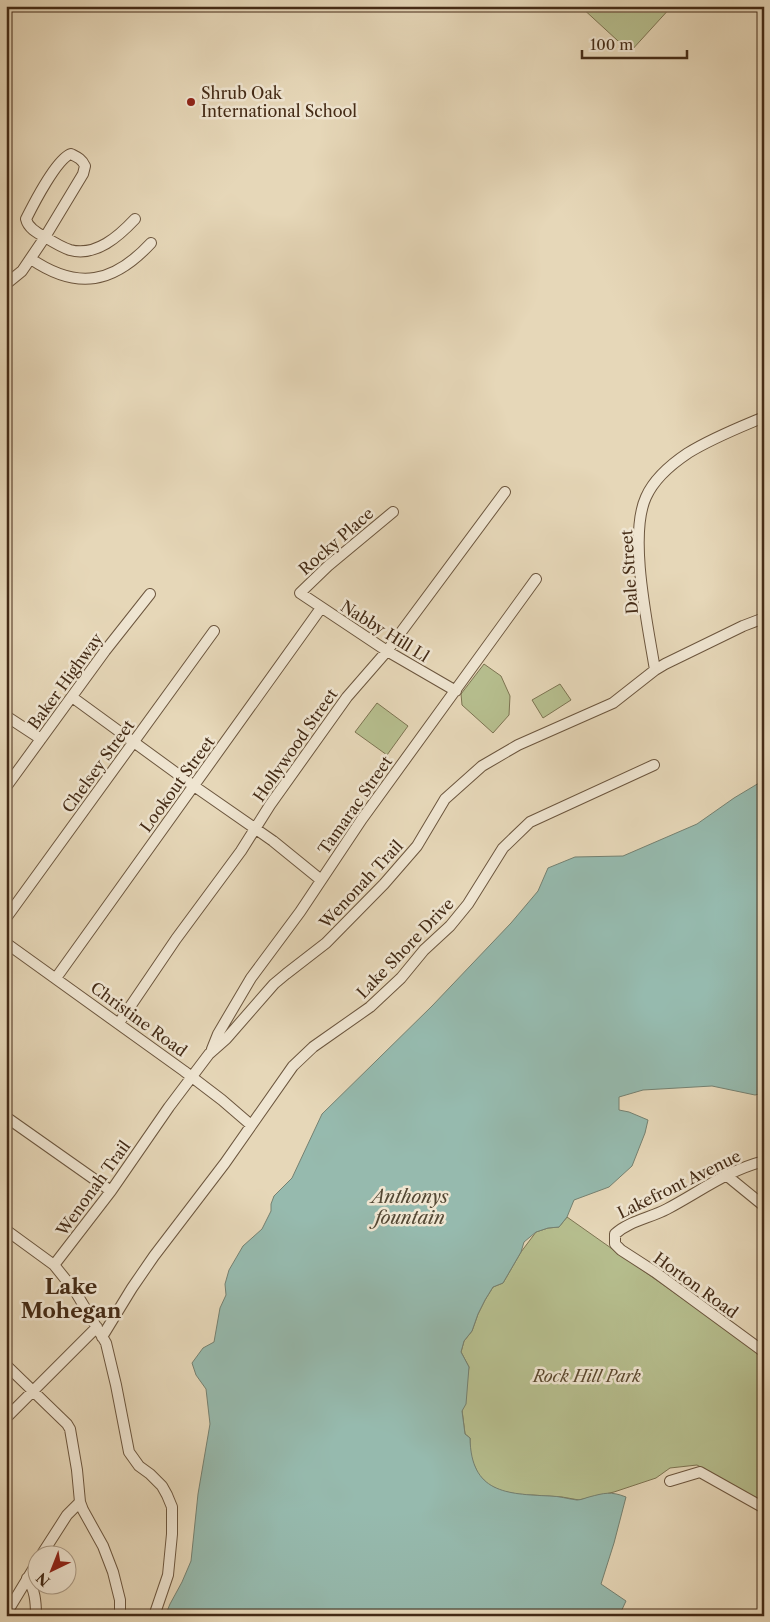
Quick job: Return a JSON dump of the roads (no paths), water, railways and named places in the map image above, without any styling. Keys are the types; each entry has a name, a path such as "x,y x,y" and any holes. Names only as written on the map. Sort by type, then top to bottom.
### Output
{"street":[{"path":"6,284 22,271 31,259 45,237 83,174 84,162 78,157 71,154 68,155 58,165 32,208 26,219 28,225 37,233 45,237 72,251 92,250 111,242 135,219"},
{"path":"31,259 45,269 74,279 88,280 103,278 126,266 151,243"},
{"name":"Dale Street","path":"656,670 646,616 638,532 646,497 663,475 687,454 708,441 764,417"},
{"name":"Hollywood Street","path":"119,1023 347,697 387,651 505,492"},
{"name":"Rocky Place","path":"300,594 328,566 393,512"},
{"name":"Tamarac Street","path":"209,1054 218,1034 251,978 362,819 536,579"},
{"name":"Baker Highway","path":"6,787 72,696 150,594"},
{"name":"Nabby Hill Ll","path":"300,594 387,651 456,691"},
{"name":"Lookout Street","path":"56,978 321,608"},
{"name":"Wenonah Trail","path":"54,1265 111,1190 209,1054 226,1039 274,984 326,943 384,884 416,846 445,799 482,766 518,745 613,703 656,670 720,637 764,618"},
{"name":"Chelsey Street","path":"6,918 214,630"},
{"path":"72,696 194,786 256,828 321,880"},
{"path":"6,716 41,740"},
{"name":"Lake Shore Drive","path":"6,1418 99,1332 225,1163 293,1066 300,1058 337,1029 370,1007 401,978 424,950 450,926 468,904 502,848 530,822 654,765"},
{"name":"Christine Road","path":"6,942 119,1023 222,1100 251,1125"},
{"path":"6,1117 111,1190"},
{"name":"Lakefront Avenue","path":"614,1240 615,1234 623,1228 665,1210 726,1175 746,1166 764,1161"},
{"path":"726,1175 764,1206"},
{"path":"6,1230 54,1265 75,1291 106,1343 128,1452 139,1466 162,1486 172,1508 172,1534 168,1575 154,1616"},
{"name":"Horton Road","path":"614,1240 621,1250 656,1272 764,1352"},
{"path":"6,1365 70,1429 82,1510 103,1546 113,1572 120,1600 120,1616"},
{"path":"670,1481 700,1472 764,1508"},
{"path":"48,1544 67,1515 80,1502"},
{"path":"6,1614 28,1575"},
{"path":"26,1578 32,1586 36,1602 36,1616"}],"water":[{"name":"Anthonys fountain","path":"764,780 764,1093 755,1095 712,1086 643,1090 619,1097 619,1110 648,1120 632,1166 609,1187 574,1200 567,1217 559,1227 536,1232 524,1242 521,1252 503,1283 493,1287 485,1300 472,1331 464,1341 461,1352 469,1367 466,1404 462,1411 465,1434 470,1438 472,1456 477,1470 484,1480 494,1487 519,1494 557,1496 577,1500 608,1493 626,1497 601,1584 626,1601 619,1616 165,1616 191,1561 198,1494 210,1424 206,1389 196,1375 192,1363 203,1348 214,1342 220,1308 226,1295 225,1284 229,1270 243,1246 262,1229 271,1211 274,1196 292,1178 322,1114 432,1006 511,923 538,891 548,868 575,857 623,856 697,824"}],"place":[{"name":"Shrub Oak International School","path":"191,102"}],"district":[{"name":"Lake Mohegan","path":"71,1299"}],"park label":[{"name":"Rock Hill Park","path":"587,1376"}]}
